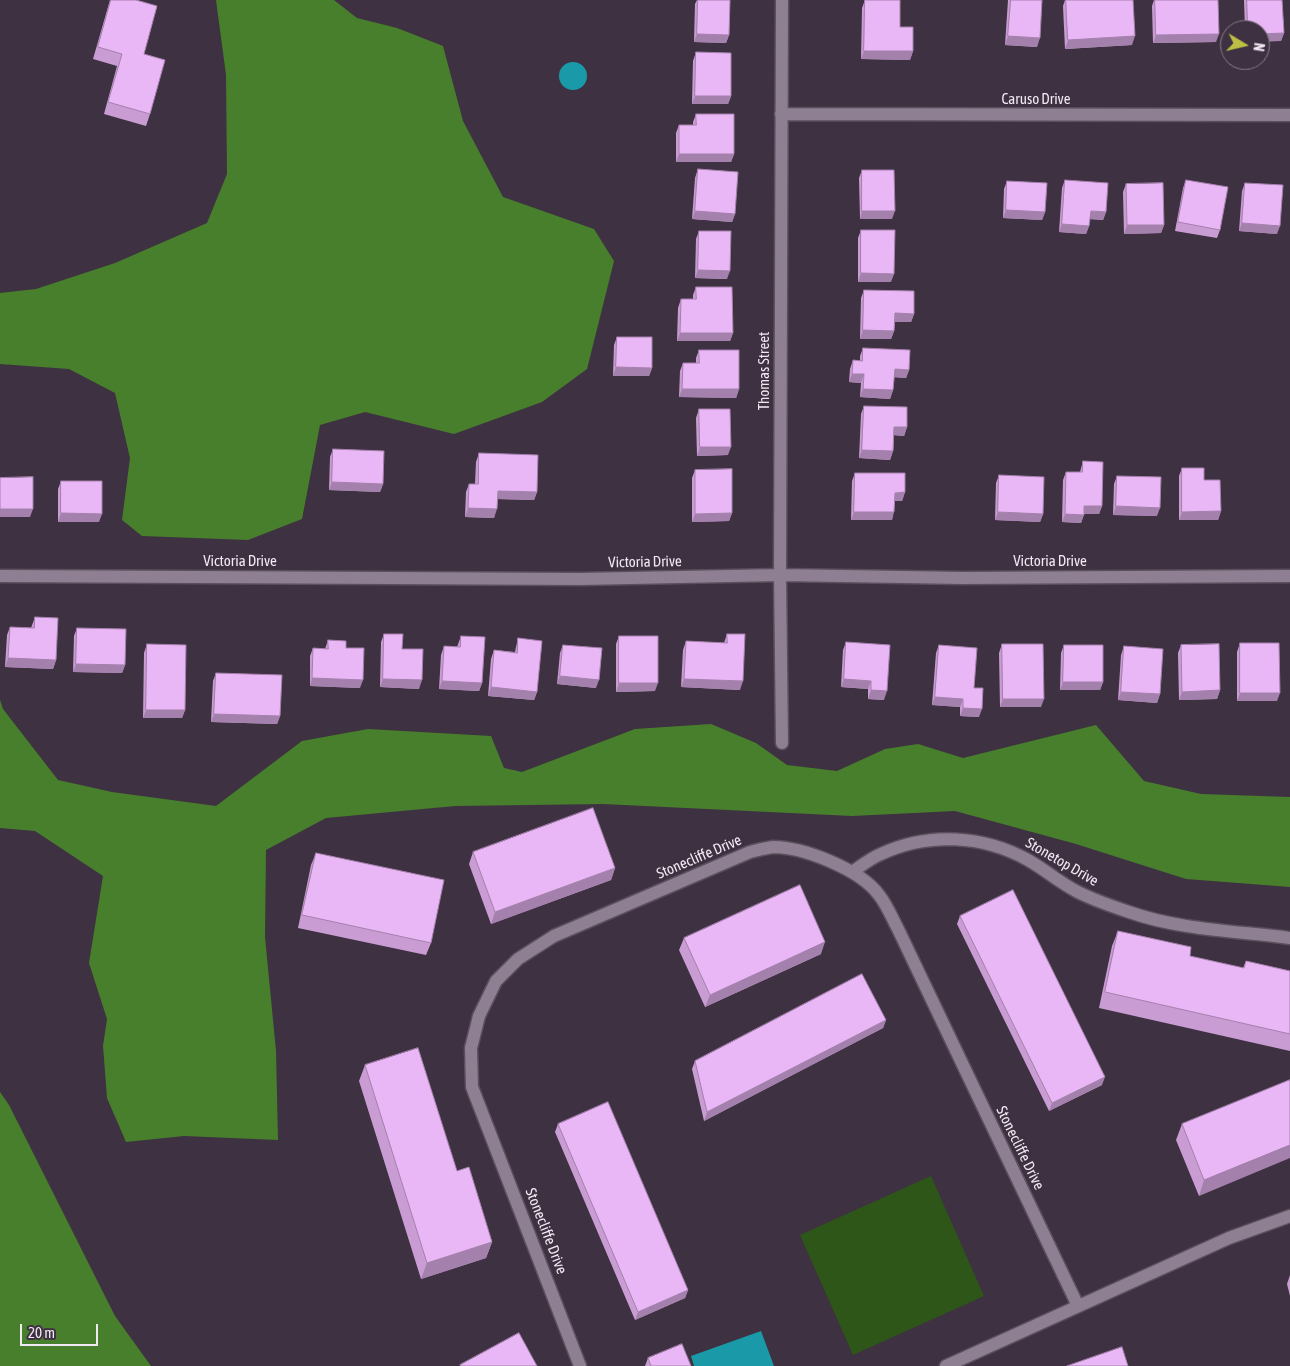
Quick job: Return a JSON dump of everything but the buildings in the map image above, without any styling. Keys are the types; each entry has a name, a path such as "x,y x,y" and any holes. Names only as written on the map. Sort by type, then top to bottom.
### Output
{"street":[{"name":"Thomas Street","path":"782,0 780,575 782,742"},
{"name":"Caruso Drive","path":"781,114 1290,115"},
{"name":"Victoria Drive","path":"0,576 580,579 780,575 963,578 1290,576"},
{"name":"Stonetop Drive","path":"852,872 880,854 925,840 952,838 976,841 999,847 1028,860 1075,890 1131,913 1206,929 1290,938"},
{"name":"Stonecliffe Drive","path":"580,1366 472,1087 471,1048 479,1016 496,981 518,959 554,936 750,852 772,847 798,850 822,858 852,872 879,894 898,929 1078,1306"},
{"path":"946,1366 1229,1238 1290,1216"}],"green space":[{"path":"216,0 334,0 357,18 397,28 443,46 463,121 503,197 594,229 614,261 587,369 542,402 454,434 365,412 320,425 302,519 248,540 142,536 122,520 130,458 115,393 69,369 0,364 0,293 36,289 115,263 207,223 227,174 226,75"},
{"path":"0,700 3,709 58,780 112,792 216,806 302,741 368,729 491,736 504,768 522,772 635,729 711,724 756,743 787,765 837,771 885,749 918,744 963,758 1096,725 1144,781 1201,794 1290,797 1290,887 1186,879 1076,844 955,811 852,816 603,804 455,806 326,818 266,850 265,937 276,1051 278,1140 184,1136 126,1142 107,1098 103,1046 107,1019 89,963 103,876 35,831 0,828"},
{"path":"0,1092 9,1105 115,1316 151,1366 0,1366"},
{"path":"931,1176 984,1296 853,1355 800,1235"}],"water":[{"path":"573,62 583,66 587,76 583,86 573,90 563,86 559,76 563,66"},
{"path":"761,1331 774,1366 694,1366 691,1356"}]}
